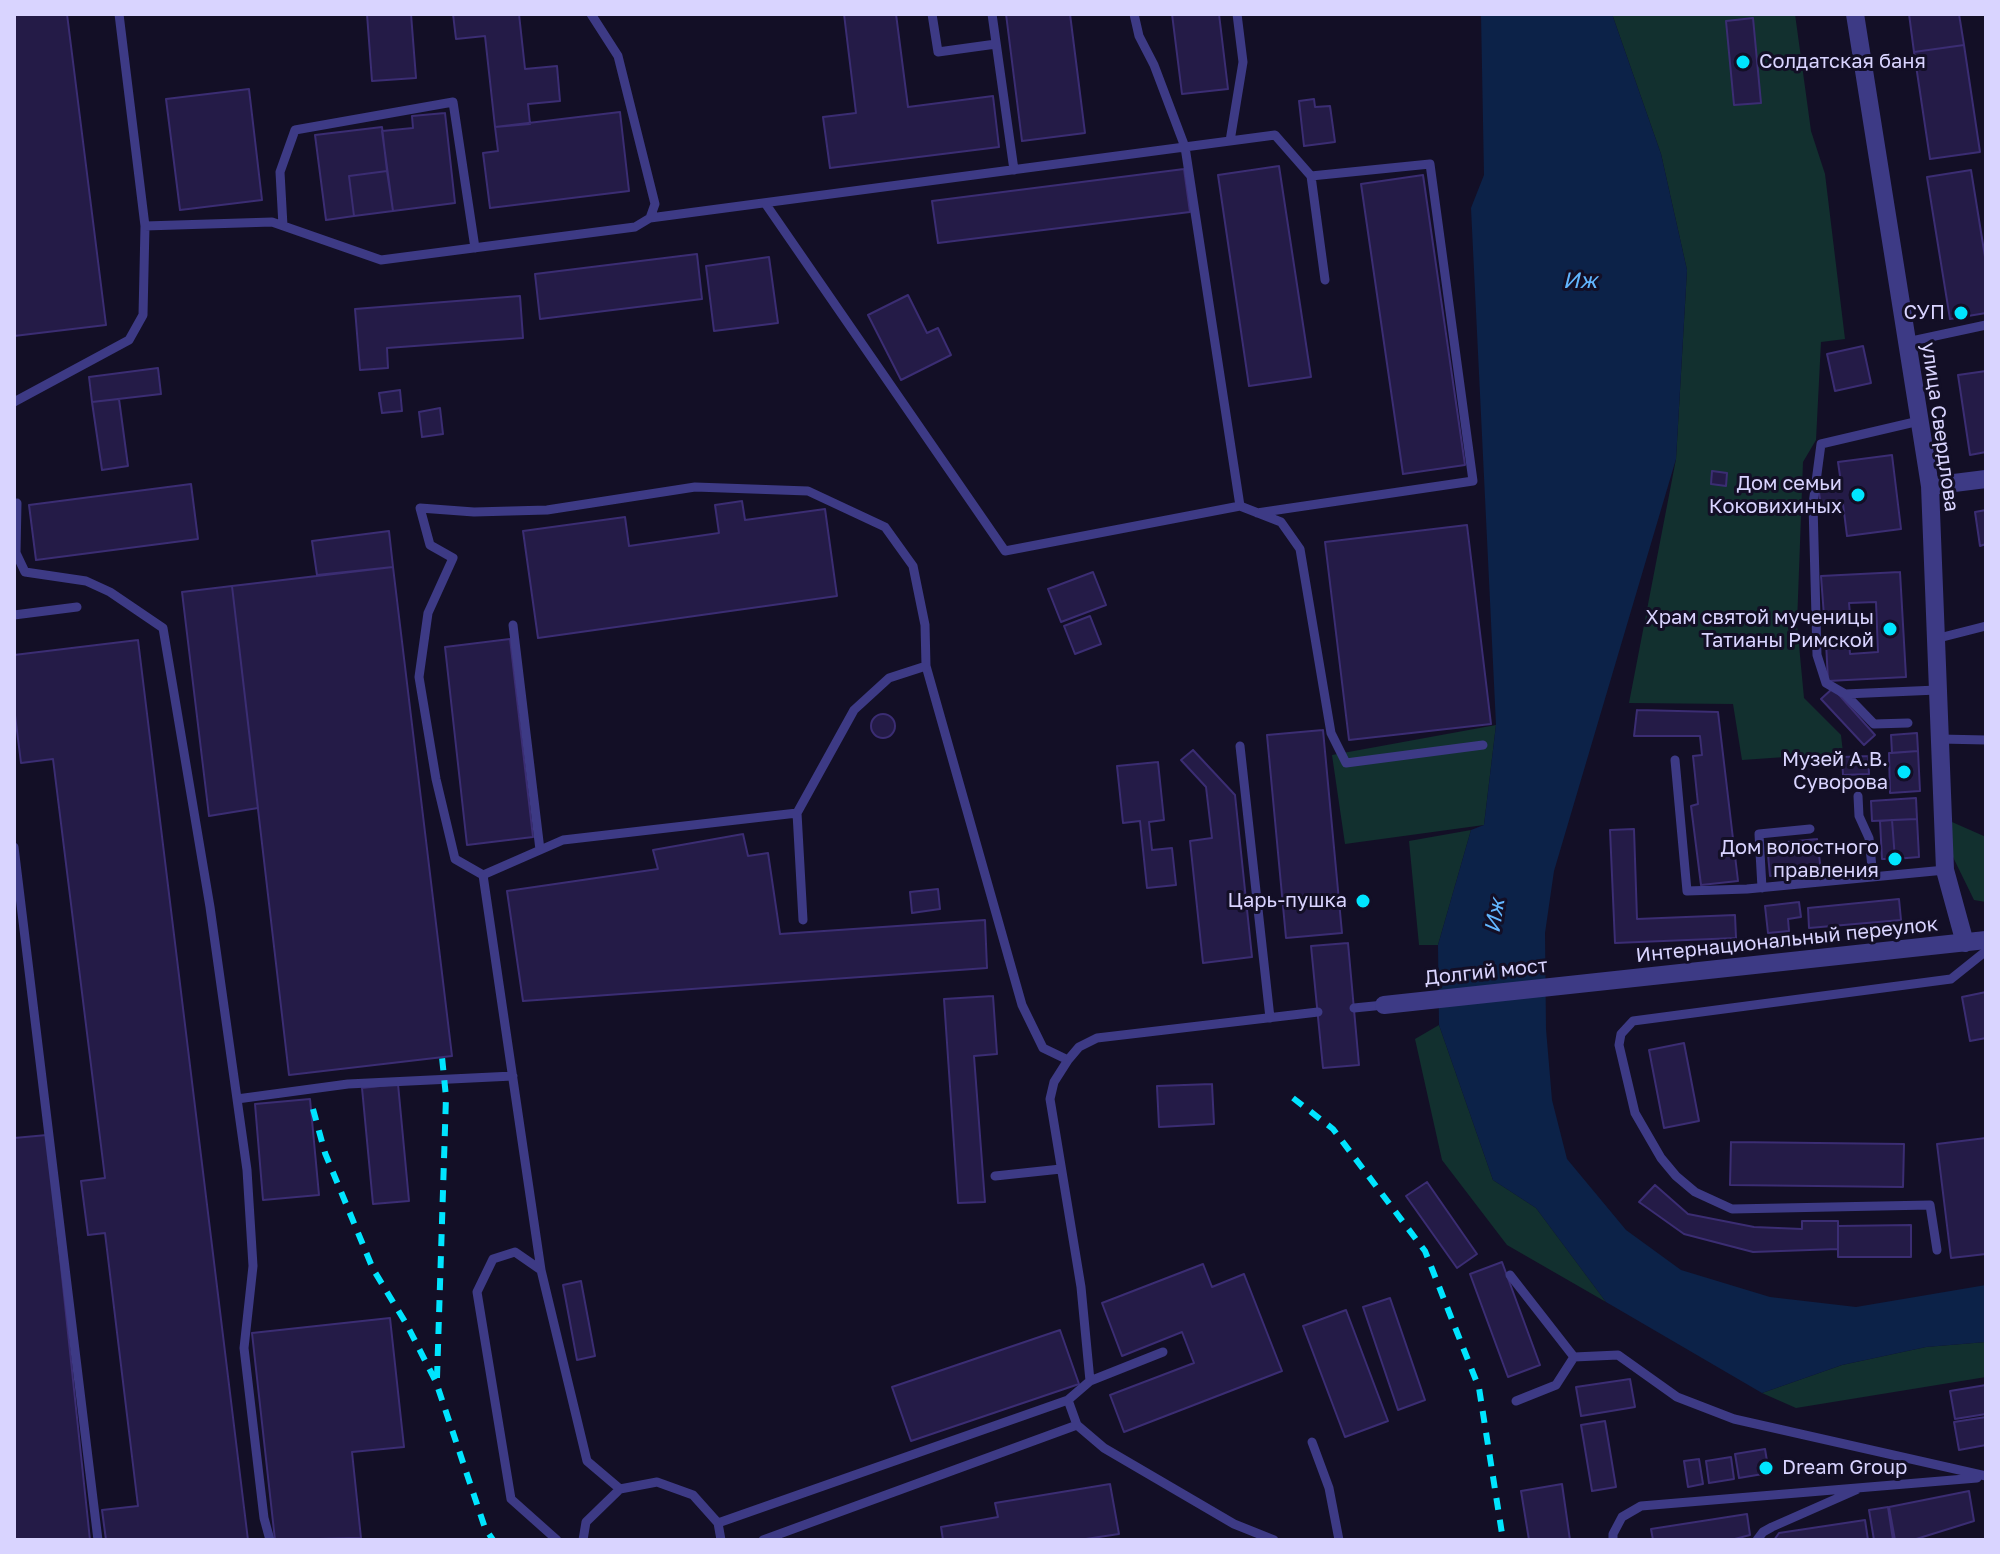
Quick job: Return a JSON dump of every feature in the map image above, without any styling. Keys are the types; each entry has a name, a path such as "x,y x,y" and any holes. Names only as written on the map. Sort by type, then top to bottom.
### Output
{"street":[{"name":"улица Свердлова","path":"1855,14 1930,486 1945,870 1965,943"},
{"path":"1930,486 1986,479"},
{"name":"Интернациональный переулок","path":"1593,983 1986,940"},
{"name":"Долгий мост","path":"1384,1005 1593,983"}],"lane":[{"path":"14,402 129,340 143,315 145,226 119,14"},
{"path":"591,14 618,56 655,204 650,218"},
{"path":"932,14 938,52 996,44"},
{"path":"992,14 1014,170"},
{"path":"1134,14 1139,36 1154,65 1185,147 1240,506"},
{"path":"1230,141 1243,62 1237,14"},
{"path":"283,226 280,172 295,130 453,102 475,248"},
{"path":"145,226 272,222 381,260 635,227 650,218 1275,135 1311,176 1325,280"},
{"path":"1257,513 1473,481 1430,164 1311,176"},
{"path":"765,203 1005,551 1240,506 1281,522 1300,549 1331,733 1346,763 1483,745"},
{"path":"1907,342 1986,325"},
{"path":"1908,723 1874,724 1845,694 1826,683 1817,655 1813,504 1821,444 1919,421"},
{"path":"483,875 455,859 436,779 419,677 428,613 453,558 430,545 420,508 474,512 547,510 695,487 808,491 885,527 913,566 925,625 926,666 1022,1005 1043,1048 1068,1060"},
{"path":"17,503 16,553 25,572 86,581 110,592 163,628 210,907 247,1170 253,1266 244,1348 264,1518 270,1540"},
{"path":"14,615 77,607"},
{"path":"513,625 540,850"},
{"path":"1935,639 1986,626"},
{"path":"803,920 797,813 854,710 889,678 926,666"},
{"path":"1845,694 1937,690"},
{"path":"1940,739 1986,740"},
{"path":"1240,746 1270,1018"},
{"path":"1675,760 1687,891 1762,888 1945,870"},
{"path":"1858,796 1859,816 1869,838 1873,877"},
{"path":"483,875 563,840 797,813"},
{"path":"1762,888 1759,834 1810,829"},
{"path":"14,847 98,1540"},
{"path":"483,875 541,1270 587,1461 620,1489"},
{"path":"1937,1250 1930,1205 1732,1209 1695,1192 1661,1158 1635,1113 1619,1045 1621,1034 1633,1021 1951,979 1986,951"},
{"path":"1354,1008 1384,1005"},
{"path":"1090,1381 1081,1287 1050,1099 1054,1082 1079,1047 1097,1038 1318,1012"},
{"path":"237,1099 348,1084 513,1076"},
{"path":"995,1176 1061,1169"},
{"path":"541,1270 515,1252 493,1259 477,1292 511,1499 557,1540"},
{"path":"1510,1275 1574,1357"},
{"path":"718,1523 1068,1400 1090,1381 1163,1352"},
{"path":"1574,1357 1618,1355 1677,1397 1734,1419 1986,1476"},
{"path":"1516,1401 1556,1385 1574,1357"},
{"path":"1068,1400 1077,1425 1104,1448 1234,1524 1274,1540"},
{"path":"763,1540 1077,1425"},
{"path":"1312,1442 1329,1488 1339,1540"},
{"path":"1613,1540 1622,1517 1641,1506 1986,1476"},
{"path":"583,1540 586,1522 620,1489 657,1482 693,1495 718,1523 721,1540"},
{"path":"1757,1540 1772,1527 1862,1487"}],"green space":[{"path":"1612,14 1795,14 1811,131 1825,174 1845,339 1821,342 1816,440 1803,462 1797,624 1804,698 1841,735 1843,753 1742,760 1733,704 1629,703 1676,459 1687,270 1661,154"},
{"path":"1496,725 1484,825 1345,844 1332,755"},
{"path":"1952,822 1986,837 1986,902 1974,900 1951,853"},
{"path":"1471,830 1438,945 1419,945 1409,841"},
{"path":"1439,1025 1493,1180 1536,1208 1606,1302 1507,1245 1442,1160 1415,1039"},
{"path":"1986,1342 1986,1377 1796,1408 1762,1393 1842,1365 1926,1347"}],"water":[{"name":"Иж","path":"1481,14 1612,14 1661,154 1687,270 1676,459 1554,871 1545,933 1546,1029 1552,1100 1567,1159 1626,1230 1681,1270 1770,1297 1856,1307 1986,1285 1986,1342 1926,1347 1842,1365 1762,1393 1606,1302 1536,1208 1493,1180 1439,1025 1438,945 1471,830 1484,825 1496,725 1471,208 1484,175"}],"building":[{"path":"14,14 67,14 106,325 14,336"},
{"path":"367,14 411,14 416,78 372,81"},
{"path":"453,14 519,14 525,69 557,66 560,101 528,104 530,124 495,127 485,36 456,39"},
{"path":"844,14 896,14 908,107 993,96 999,147 830,168 823,117 856,113"},
{"path":"1006,14 1070,14 1085,133 1022,141"},
{"path":"1172,14 1219,14 1228,89 1182,94"},
{"path":"1909,14 1959,14 1964,45 1914,52"},
{"name":"Солдатская баня","path":"1753,18 1761,103 1734,105 1726,21"},
{"path":"1964,45 1980,152 1930,159 1914,52"},
{"path":"249,89 262,200 180,210 166,99"},
{"path":"1314,99 1315,107 1330,106 1335,142 1304,146 1299,101"},
{"path":"620,112 629,191 490,208 483,153 498,151 495,127"},
{"path":"445,113 455,203 393,211 382,131 413,128 412,116"},
{"path":"382,127 387,171 349,176 354,216 326,220 315,135"},
{"path":"1279,166 1311,377 1249,386 1218,175"},
{"path":"1184,169 1190,212 938,243 932,201"},
{"path":"1971,170 1986,263 1986,313 1950,319 1927,177"},
{"path":"387,171 393,211 354,216 349,176"},
{"path":"1423,175 1465,465 1403,474 1361,184"},
{"path":"697,254 702,299 540,319 535,274"},
{"path":"769,257 778,323 714,331 706,266"},
{"path":"908,295 927,333 938,328 951,355 901,380 868,315"},
{"path":"520,296 523,338 387,348 388,368 360,370 355,309"},
{"path":"1863,346 1871,383 1835,391 1827,354"},
{"path":"158,368 161,394 92,402 89,377"},
{"path":"1986,371 1986,452 1970,455 1958,375"},
{"path":"400,390 402,411 382,413 379,393"},
{"path":"119,399 128,466 102,470 92,402"},
{"path":"440,408 443,434 422,437 419,412"},
{"name":"Дом семьи Коковихиных","path":"1892,455 1901,529 1847,536 1843,504 1821,507 1818,485 1841,483 1838,462"},
{"path":"1712,471 1727,473 1726,486 1711,484"},
{"path":"191,484 198,539 36,560 29,505"},
{"path":"742,501 745,520 825,509 837,596 538,638 523,531 625,517 629,546 719,533 715,505"},
{"path":"1986,510 1986,544 1980,546 1975,512"},
{"path":"1467,525 1491,724 1349,740 1325,542"},
{"path":"389,531 393,567 317,575 312,541"},
{"path":"393,567 452,1056 289,1075 232,586"},
{"path":"1093,572 1106,605 1061,622 1048,589"},
{"name":"Храм святой мученицы Татианы Римской","path":"1900,572 1906,677 1828,681 1826,642 1849,641 1850,654 1878,652 1876,602 1849,603 1850,614 1824,616 1821,576"},
{"path":"232,586 258,808 209,816 182,592"},
{"path":"1090,616 1101,644 1075,654 1064,626"},
{"path":"510,639 533,837 467,845 445,647"},
{"path":"138,640 248,1540 106,1540 102,1510 138,1506 105,1233 88,1235 81,1181 105,1178 53,759 21,763 14,707 14,655"},
{"path":"1833,688 1875,735 1864,745 1821,699"},
{"path":"1637,710 1718,712 1738,881 1701,885 1691,806 1698,804 1693,756 1702,755 1700,736 1634,736"},
{"path":"883,714 892,717 895,726 892,735 883,738 874,735 871,726 874,717"},
{"path":"1323,730 1342,933 1286,938 1267,735"},
{"path":"1917,733 1918,751 1892,753 1891,735"},
{"path":"1193,750 1235,795 1252,957 1203,963 1190,841 1212,838 1206,787 1181,760"},
{"name":"Музей А.В. Суворова","path":"1918,751 1920,791 1890,793 1889,753"},
{"path":"1868,756 1869,774 1843,775 1842,757"},
{"path":"1158,762 1164,820 1149,822 1152,850 1172,848 1176,885 1147,888 1140,821 1123,823 1117,766"},
{"path":"1916,798 1917,819 1872,821 1871,801"},
{"path":"1917,819 1919,857 1895,859 1892,820"},
{"path":"1892,820 1895,859 1882,859 1880,821"},
{"path":"1634,829 1637,919 1735,915 1736,938 1615,943 1610,830"},
{"path":"743,834 748,856 768,853 780,934 985,920 987,968 523,1001 507,891 658,869 653,850"},
{"path":"1817,839 1821,871 1770,876 1767,844"},
{"path":"938,889 940,909 912,913 910,892"},
{"path":"1899,899 1901,920 1809,928 1808,908"},
{"path":"1799,902 1801,917 1788,919 1789,931 1768,933 1765,906"},
{"path":"1348,943 1359,1065 1323,1068 1311,946"},
{"path":"1986,992 1986,1038 1970,1041 1962,997"},
{"path":"993,996 997,1054 974,1056 985,1202 958,1203 944,999"},
{"path":"1684,1043 1699,1121 1664,1128 1649,1050"},
{"path":"398,1084 409,1201 373,1204 362,1088"},
{"path":"1212,1084 1214,1124 1159,1127 1157,1086"},
{"path":"310,1099 319,1195 263,1200 255,1104"},
{"path":"47,1135 90,1540 14,1540 14,1138"},
{"path":"1986,1138 1986,1254 1951,1258 1937,1144"},
{"path":"1731,1142 1904,1144 1903,1187 1730,1185"},
{"path":"1427,1182 1477,1254 1457,1268 1406,1196"},
{"path":"1655,1185 1688,1214 1754,1227 1802,1229 1802,1221 1838,1221 1838,1249 1753,1252 1684,1234 1639,1202"},
{"path":"1911,1225 1911,1257 1838,1257 1838,1226"},
{"path":"1502,1262 1540,1365 1508,1377 1470,1274"},
{"path":"1203,1264 1212,1287 1244,1274 1282,1371 1124,1432 1110,1395 1194,1363 1182,1332 1122,1356 1102,1303"},
{"path":"581,1281 595,1356 577,1360 563,1285"},
{"path":"1390,1298 1425,1400 1398,1410 1363,1307"},
{"path":"1346,1310 1388,1421 1345,1437 1303,1326"},
{"path":"390,1318 404,1447 352,1452 361,1538 275,1540 252,1333"},
{"path":"1060,1330 1079,1384 911,1441 892,1387"},
{"path":"1630,1379 1635,1407 1581,1416 1576,1387"},
{"path":"1986,1385 1986,1414 1955,1419 1950,1391"},
{"path":"1986,1417 1986,1445 1959,1450 1954,1422"},
{"path":"1605,1421 1616,1487 1592,1491 1581,1425"},
{"path":"1765,1449 1769,1473 1739,1478 1735,1454"},
{"path":"1731,1457 1734,1479 1709,1483 1706,1461"},
{"path":"1699,1459 1703,1484 1688,1487 1684,1461"},
{"path":"1110,1484 1119,1534 1079,1540 943,1540 941,1527 998,1517 995,1503"},
{"path":"1562,1484 1570,1540 1529,1540 1521,1491"},
{"path":"1969,1491 1974,1521 1913,1540 1895,1540 1889,1507"},
{"path":"1888,1507 1893,1540 1874,1540 1869,1510"},
{"path":"1747,1514 1750,1535 1731,1540 1653,1540 1651,1529"},
{"path":"1865,1520 1868,1540 1774,1540 1779,1533"}],"railway":[{"path":"437,1378 446,1097 442,1057"},
{"path":"1293,1098 1333,1129 1425,1251 1479,1388 1503,1540"},
{"path":"313,1109 325,1153 373,1269 407,1325 436,1382 485,1528 493,1540"}],"place":[{"name":"Солдатская баня","path":"1743,62"},
{"name":"СУП","path":"1961,313"},
{"name":"Дом семьи Коковихиных","path":"1858,495"},
{"name":"Храм святой мученицы Татианы Римской","path":"1890,629"},
{"name":"Музей А.В. Суворова","path":"1904,772"},
{"name":"Дом волостного правления","path":"1895,859"},
{"name":"Царь-пушка","path":"1363,901"},
{"name":"Dream Group","path":"1766,1468"}]}
